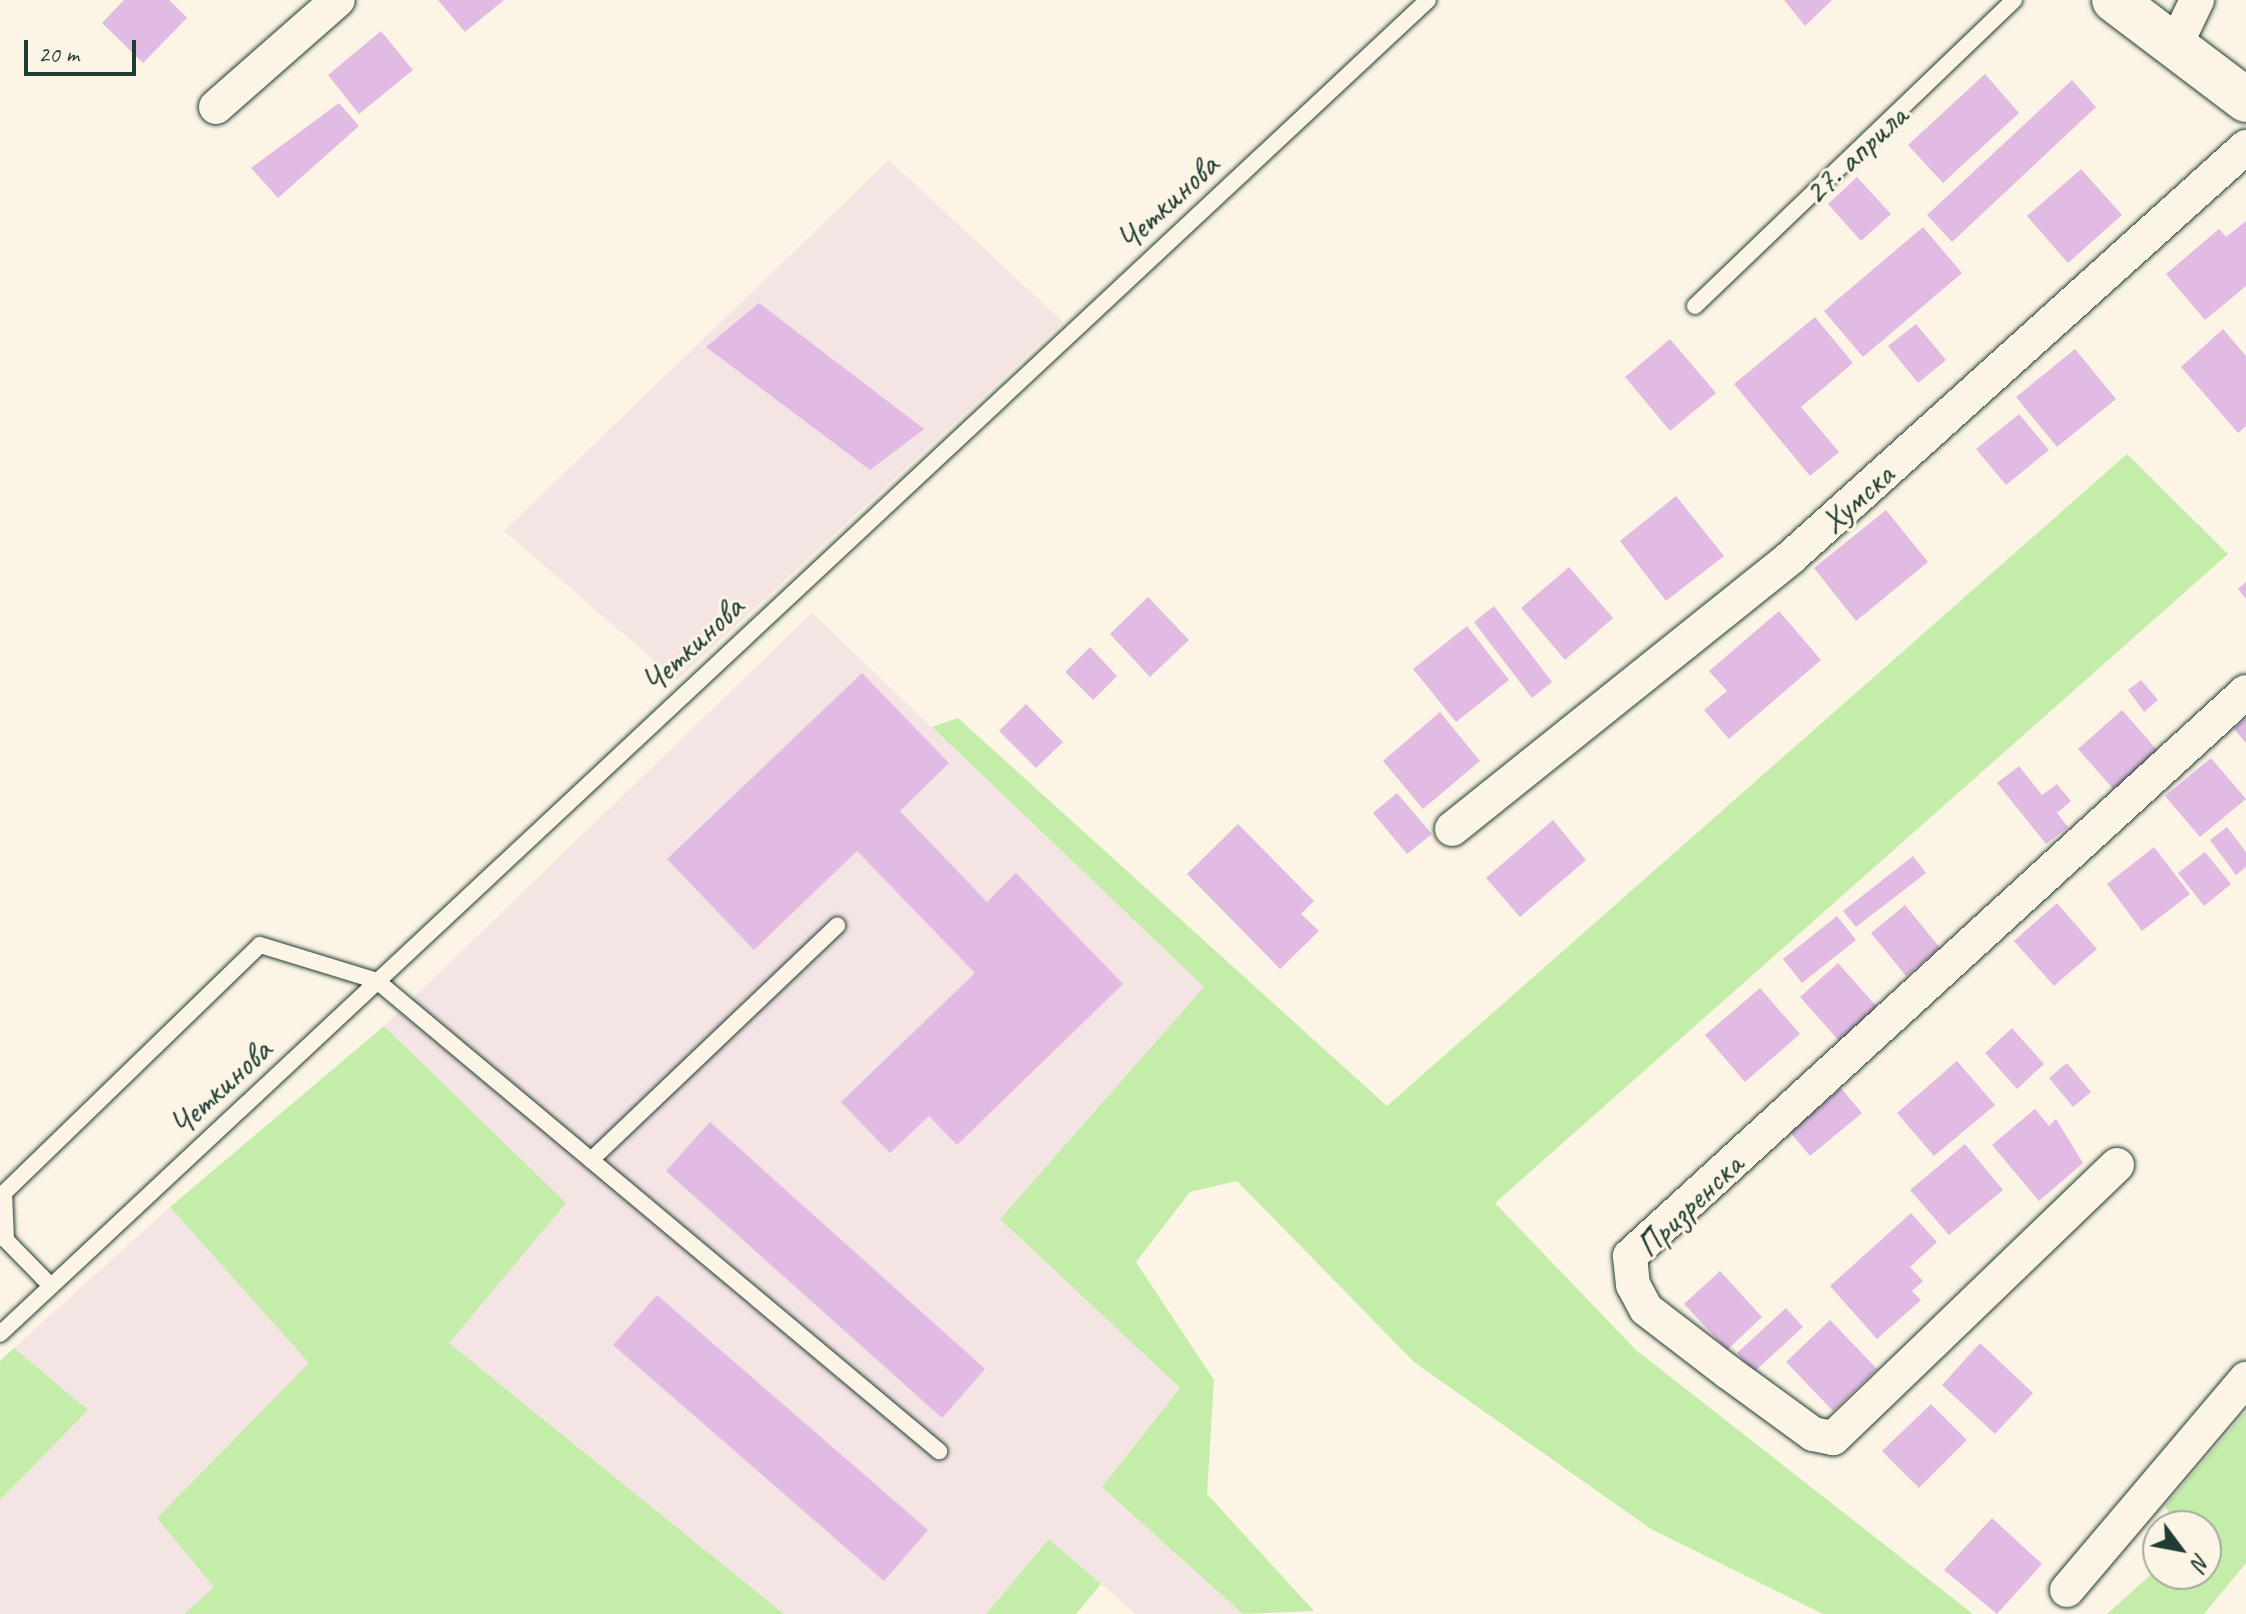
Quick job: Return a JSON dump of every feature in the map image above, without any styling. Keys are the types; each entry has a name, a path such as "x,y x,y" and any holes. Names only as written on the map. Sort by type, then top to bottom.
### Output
{"main road":[{"path":"2114,0 2246,100"}],"street":[{"path":"216,107 338,0"},
{"path":"2175,46 2197,0"},
{"name":"Хумска","path":"1452,829 1790,558 2246,147"},
{"name":"Призренска","path":"2117,1165 1833,1438 1813,1434 1716,1363 1646,1309 1633,1285 1630,1256 2246,692"},
{"path":"2067,1590 2246,1379"}],"lane":[{"name":"Четкинова","path":"0,1334 1428,0"},
{"name":"27. априла","path":"1695,306 2014,0"},
{"path":"591,1160 837,926"},
{"path":"51,1286 6,1240 4,1193 260,945 377,981 939,1451"}],"shaded area":[{"path":"889,160 1063,322 677,680 504,531"},
{"path":"812,613 1204,987 1000,1219 1180,1388 1102,1487 1243,1614 1136,1614 1049,1539 986,1614 784,1614 448,1342 566,1203 384,1026"},
{"path":"170,1207 310,1363 157,1518 215,1587 184,1614 0,1614 0,1500 88,1410 14,1348"}],"green space":[{"path":"2127,454 2228,554 1495,1203 1636,1350 1973,1614 1823,1614 1651,1529 1414,1362 1237,1181 1190,1192 1136,1262 1214,1380 1207,1494 1314,1611 1243,1614 1102,1487 1180,1388 1000,1219 1204,987 932,727 958,718 1387,1106"},
{"path":"384,1026 566,1203 449,1343 784,1614 184,1614 214,1587 157,1518 309,1363 170,1207"},
{"path":"14,1348 88,1410 0,1500 0,1361"},
{"path":"2246,1412 2246,1563 2204,1614 2107,1614 2142,1582 2142,1590 2222,1590 2222,1510 2167,1510 2165,1506"},
{"path":"1049,1539 1101,1584 1076,1614 986,1614"}],"building":[{"path":"124,0 169,0 187,18 143,63 102,23"},
{"path":"438,0 504,0 465,32"},
{"path":"1784,0 1832,0 1805,26"},
{"path":"381,31 413,70 359,114 328,75"},
{"path":"1985,74 2019,113 1943,183 1908,145"},
{"path":"2072,80 2096,107 1952,242 1927,215"},
{"path":"339,103 359,126 278,198 251,168"},
{"path":"2081,169 2122,215 2068,263 2027,216"},
{"path":"1857,177 1891,214 1861,241 1828,204"},
{"path":"2246,221 2246,286 2205,320 2166,274 2219,229 2226,237"},
{"path":"1923,227 1962,273 1863,357 1824,311"},
{"path":"759,303 924,429 870,470 706,347"},
{"path":"1815,317 1853,363 1801,407 1839,452 1810,476 1734,384"},
{"path":"1916,324 1946,360 1918,383 1888,346"},
{"path":"2223,329 2246,356 2246,426 2238,433 2181,367"},
{"path":"1670,339 1716,393 1670,431 1625,377"},
{"path":"2075,349 2116,399 2057,447 2016,397"},
{"path":"2019,414 2049,450 2006,485 1976,449"},
{"path":"1676,496 1724,556 1666,601 1620,541"},
{"path":"1886,510 1928,562 1856,621 1814,568"},
{"path":"1569,567 1613,618 1565,660 1521,608"},
{"path":"2246,582 2246,599 2238,589"},
{"path":"1148,597 1189,640 1150,677 1110,634"},
{"path":"1494,606 1552,682 1532,698 1474,622"},
{"path":"1779,611 1821,660 1729,739 1704,710 1727,691 1709,671"},
{"path":"1467,626 1509,680 1456,722 1413,669"},
{"path":"1090,647 1117,676 1093,700 1065,672"},
{"path":"862,673 949,763 900,811 987,902 1016,873 1123,984 957,1145 929,1116 890,1153 841,1102 975,973 857,851 754,950 667,859"},
{"path":"2141,680 2158,700 2144,712 2128,690"},
{"path":"1026,704 1063,742 1036,768 999,731"},
{"path":"2122,710 2159,752 2115,791 2078,749"},
{"path":"1440,712 1480,761 1423,809 1383,761"},
{"path":"2246,718 2246,743 2234,729"},
{"path":"2211,758 2246,799 2200,837 2165,796"},
{"path":"2019,766 2042,795 2057,784 2071,801 2057,813 2068,827 2046,844 1997,783"},
{"path":"1397,793 1432,834 1407,854 1373,813"},
{"path":"1553,820 1586,860 1520,917 1486,878"},
{"path":"1238,824 1314,901 1301,914 1319,931 1280,969 1187,874"},
{"path":"2227,827 2246,852 2246,867 2236,875 2210,840"},
{"path":"2154,847 2190,894 2142,931 2107,884"},
{"path":"2205,852 2231,884 2204,906 2178,873"},
{"path":"1913,856 1926,873 1856,927 1843,911"},
{"path":"2057,903 2097,949 2054,986 2014,941"},
{"path":"1905,905 1940,948 1906,976 1871,933"},
{"path":"1837,916 1856,940 1802,983 1783,959"},
{"path":"1838,963 1878,1008 1840,1042 1800,997"},
{"path":"1760,988 1800,1034 1745,1082 1705,1035"},
{"path":"2012,1028 2044,1064 2017,1089 1985,1053"},
{"path":"1957,1061 1995,1105 1934,1156 1897,1113"},
{"path":"2067,1063 2091,1092 2073,1107 2049,1078"},
{"path":"1841,1088 1862,1113 1810,1156 1790,1132"},
{"path":"2035,1109 2049,1126 2056,1119 2083,1163 2039,1201 1992,1145"},
{"path":"710,1122 985,1369 942,1418 666,1171"},
{"path":"1965,1144 2003,1190 1949,1235 1910,1190"},
{"path":"1911,1213 1937,1242 1910,1267 1923,1281 1912,1291 1921,1300 1877,1339 1830,1286"},
{"path":"1720,1271 1762,1317 1727,1350 1684,1304"},
{"path":"657,1295 928,1530 884,1581 613,1345"},
{"path":"1786,1308 1803,1327 1754,1372 1737,1353"},
{"path":"1830,1320 1877,1369 1833,1411 1786,1362"},
{"path":"1980,1343 2033,1393 1995,1434 1942,1385"},
{"path":"1931,1404 1967,1440 1919,1488 1882,1451"},
{"path":"1992,1518 2042,1564 1997,1614 1944,1570"}]}
